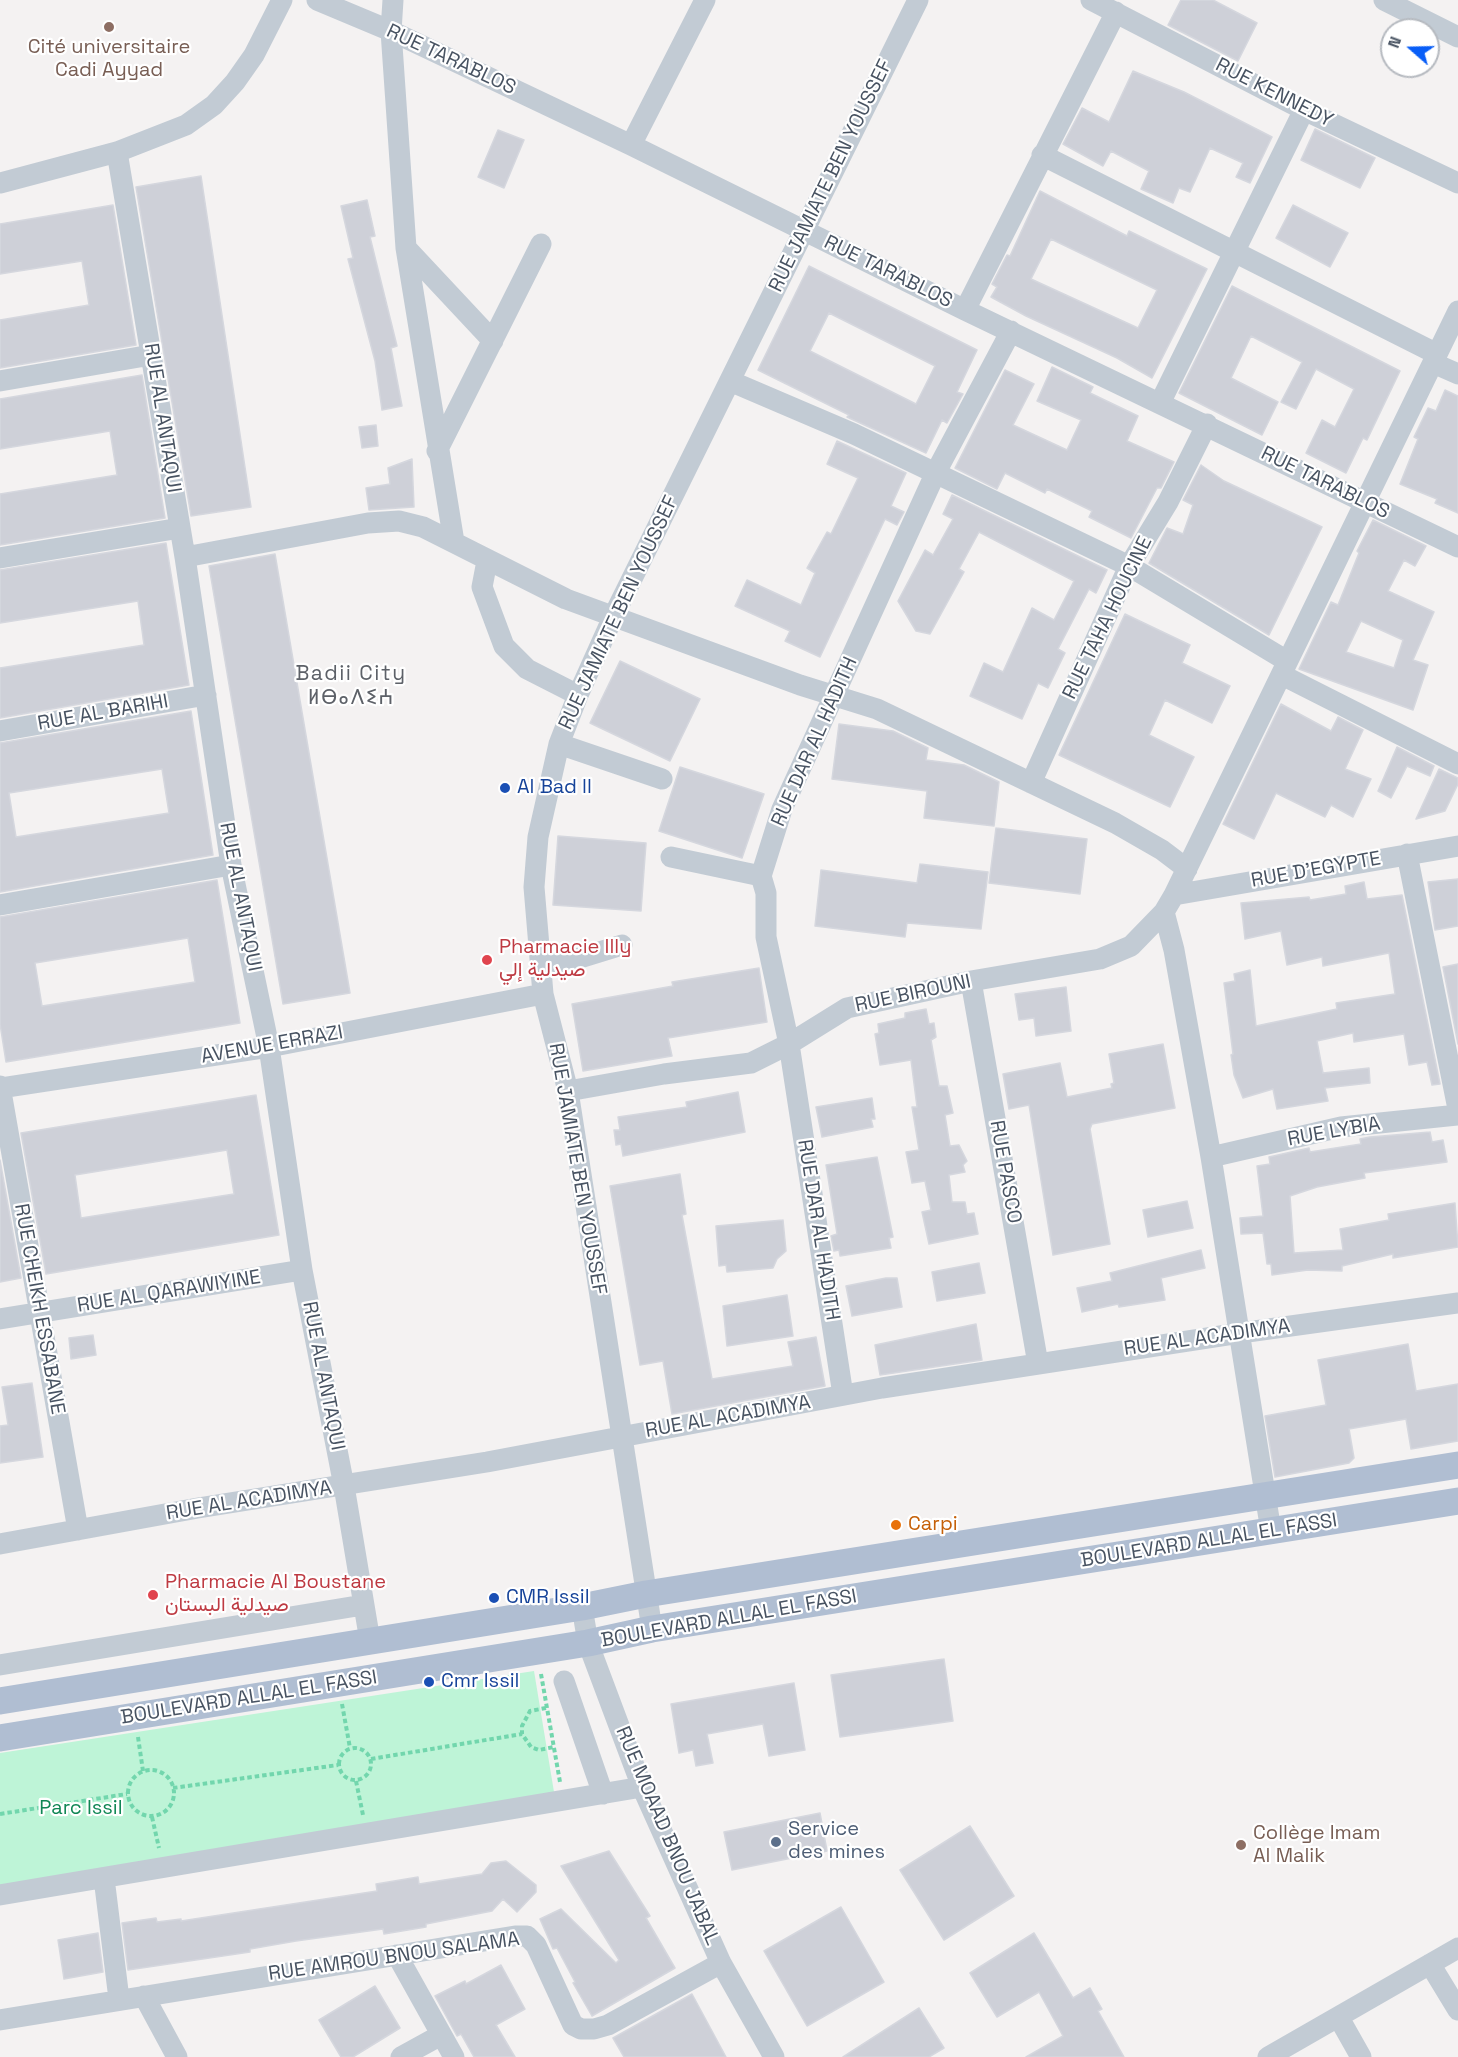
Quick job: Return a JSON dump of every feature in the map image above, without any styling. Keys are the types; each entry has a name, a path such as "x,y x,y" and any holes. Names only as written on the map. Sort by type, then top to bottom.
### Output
{"main road":[{"name":"BOULEVARD ALLAL EL FASSI","path":"0,1701 582,1607 646,1594 1458,1465"},
{"name":"BOULEVARD ALLAL EL FASSI","path":"0,1738 588,1643 652,1629 1458,1501"}],"street":[{"path":"0,183 117,152 186,125 214,105 254,55 282,0"},
{"name":"RUE TARABLOS","path":"317,0 391,31 631,145 965,310 1207,424 1365,504 1458,547"},
{"path":"393,0 391,31 406,248 437,451 454,542"},
{"path":"631,145 705,0"},
{"name":"RUE JAMIATE BEN YOUSSEF","path":"652,1629 568,1091 543,994 534,887 544,805 559,744 613,617 918,0"},
{"name":"RUE KENNEDY","path":"1091,0 1304,110 1458,183"},
{"path":"1384,0 1458,37"},
{"path":"965,310 1116,12"},
{"path":"1160,403 1304,110"},
{"name":"RUE AL ANTAQUI","path":"117,152 185,557 231,865 269,1047 302,1270 344,1486 370,1641"},
{"path":"1042,155 1234,251 1435,358 1458,374"},
{"path":"437,451 541,244"},
{"path":"406,248 493,340"},
{"name":"RUE BIROUNI","path":"568,1091 664,1074 751,1064 789,1044 847,1008 971,981 1100,959 1131,946 1169,904 1458,311"},
{"name":"RUE DAR AL HADITH","path":"843,1395 789,1044 766,938 766,893 761,876 782,809 936,472 1011,331"},
{"path":"0,381 151,355"},
{"path":"730,381 936,472 1129,566 1284,668 1458,764"},
{"name":"RUE TAHA HOUCINE","path":"1031,783 1129,566 1168,502 1207,424"},
{"path":"185,557 368,523 399,521 423,527 566,599 834,697 877,710 1123,828 1161,850 1187,869"},
{"path":"0,558 180,528"},
{"path":"487,561 482,587 504,646 526,669 578,695"},
{"name":"RUE AL BARIHI","path":"0,731 206,694"},
{"path":"559,744 662,779"},
{"name":"RUE D'EGYPTE","path":"1169,904 1407,854 1458,846"},
{"path":"1407,854 1458,1109"},
{"path":"671,857 761,876"},
{"path":"0,904 231,865"},
{"path":"1169,904 1271,1532"},
{"path":"541,964 570,961 622,945"},
{"name":"RUE PASCO","path":"971,981 1038,1364"},
{"name":"AVENUE ERRAZI","path":"0,1088 269,1047 543,994"},
{"name":"RUE CHEIKH ESSABANE","path":"0,1088 78,1530"},
{"name":"RUE LYBIA","path":"1210,1157 1341,1127 1458,1115"},
{"name":"RUE AL QARAWIYINE","path":"0,1319 302,1270"},
{"name":"RUE AL ACADIMYA","path":"0,1544 198,1508 344,1486 843,1395 1240,1333 1458,1303"},
{"path":"0,1665 363,1605"},
{"name":"RUE MOAAD BNOU JABAL","path":"582,1607 588,1643 642,1787 721,1963 774,2057"},
{"path":"564,1681 603,1794"},
{"path":"0,1896 642,1787"},
{"path":"104,1878 119,1999"},
{"name":"RUE AMROU BNOU SALAMA","path":"0,2020 515,1935 527,1936 536,1945 573,2025 581,2029 608,2025 721,1963"},
{"path":"1268,2057 1458,1948"},
{"path":"397,1955 453,2057"},
{"path":"1430,1964 1458,2010"},
{"path":"144,1996 177,2057"},
{"path":"1339,2018 1361,2057"},
{"path":"401,2057 441,2035"}],"path":[{"path":"539,1664 563,1800"},
{"path":"341,1698 350,1748"},
{"path":"546,1708 530,1712 522,1726 522,1734 531,1747 539,1750 554,1747"},
{"path":"137,1728 143,1771"},
{"path":"371,1759 522,1734"},
{"path":"350,1748 363,1749 371,1759 369,1773 356,1781 344,1777 338,1765 339,1758 350,1748"},
{"path":"173,1788 338,1765"},
{"path":"143,1771 162,1773 173,1788 172,1804 160,1815 152,1817 135,1811 128,1794 135,1776 143,1771"},
{"path":"356,1781 366,1834"},
{"path":"0,1814 128,1794"},
{"path":"152,1817 163,1868"}],"green space":[{"name":"Parc Issil","path":"534,1671 554,1792 0,1894 0,1753"}],"building":[{"path":"1181,0 1213,0 1257,23 1238,61 1168,25"},
{"path":"1133,71 1184,92 1272,137 1250,183 1236,177 1243,163 1210,148 1190,192 1179,188 1173,203 1141,189 1149,171 1111,151 1103,166 1063,144 1082,108 1109,122"},
{"path":"1315,129 1375,158 1360,188 1301,160"},
{"path":"498,130 524,140 504,188 478,177"},
{"path":"201,176 251,507 191,516 136,187"},
{"path":"1040,191 1127,236 1129,231 1207,269 1152,378 1117,358 1026,316 991,297 997,287 992,284 1007,255 1010,256","holes":["1051,239 1157,290 1138,328 1031,279"]},
{"path":"367,200 375,236 370,237 397,346 391,348 402,406 382,410 375,361 348,259 353,258 341,206"},
{"path":"113,205 136,345 0,368 0,320 89,305 82,261 0,274 0,224"},
{"path":"1293,205 1348,233 1330,267 1276,238"},
{"path":"809,266 977,350 957,392 963,394 947,423 942,420 926,453 847,417 849,415 758,370","holes":["829,313 935,366 916,404 810,351"]},
{"path":"1232,286 1400,371 1367,440 1363,438 1346,473 1306,453 1322,420 1335,427 1354,389 1316,369 1296,409 1281,402 1302,362 1251,336 1231,378 1278,402 1262,435 1179,393"},
{"path":"1052,367 1093,387 1090,393 1138,416 1127,441 1174,462 1161,488 1157,488 1131,538 1089,517 1092,511 1047,489 1045,493 1005,473 997,489 955,468 1005,370 1034,384 1013,425 1067,450 1081,420 1037,401"},
{"path":"142,375 165,518 0,545 0,494 117,475 110,431 0,449 0,399"},
{"path":"1445,390 1458,396 1458,513 1435,503 1437,499 1400,484 1418,439 1414,437 1428,408 1436,411"},
{"path":"376,425 378,446 362,448 359,427"},
{"path":"837,441 906,473 891,506 904,512 897,525 885,519 820,657 785,641 790,631 735,606 747,580 801,605 815,573 807,568 827,532 831,534 858,478 827,464"},
{"path":"412,459 414,507 369,510 366,488 390,484 388,468"},
{"path":"1201,465 1224,481 1322,527 1269,635 1149,563 1167,528 1183,534 1193,505 1183,500"},
{"path":"952,495 1107,570 1096,593 1089,589 1058,649 1065,653 1048,688 1038,683 1022,719 970,696 984,663 1003,672 1032,608 1054,620 1074,581 979,532 959,569 964,572 930,634 916,631 898,601 925,550 933,555 953,519 943,514"},
{"path":"1373,520 1426,546 1415,566 1404,560 1388,591 1434,612 1413,660 1428,665 1413,710 1299,669 1331,602 1338,605 1359,553 1357,551","holes":["1361,621 1403,640 1394,668 1346,652"]},
{"path":"166,543 189,685 0,718 0,668 144,645 138,601 0,623 0,570"},
{"path":"275,554 350,993 283,1004 209,566"},
{"path":"1125,614 1190,645 1182,663 1230,686 1212,723 1165,700 1149,735 1194,757 1170,807 1059,755"},
{"path":"620,661 700,699 670,761 590,723"},
{"path":"1281,704 1331,731 1338,717 1363,730 1345,769 1371,779 1353,817 1331,805 1325,817 1276,793 1254,839 1223,824"},
{"path":"191,711 213,855 0,892 0,743","holes":["162,769 169,813 16,837 9,793"]},
{"path":"839,724 893,731 928,748 926,760 964,765 999,782 994,826 924,818 927,791 832,779"},
{"path":"1397,747 1434,766 1430,776 1407,766 1391,798 1378,791"},
{"path":"680,767 764,794 742,858 659,831"},
{"path":"1439,769 1458,778 1458,784 1445,811 1416,819"},
{"path":"996,828 1087,839 1080,894 989,883"},
{"path":"558,836 646,843 641,911 553,905"},
{"path":"920,864 988,872 981,929 907,923 905,937 815,926 821,870 917,883"},
{"path":"1458,879 1458,926 1435,930 1428,882"},
{"path":"217,880 240,1023 6,1062 0,1024 0,917","holes":["188,938 195,982 42,1006 35,963"]},
{"path":"1364,882 1367,899 1402,895 1440,1084 1432,1085 1427,1062 1409,1065 1404,1034 1354,1042 1353,1033 1317,1041 1323,1073 1369,1068 1370,1083 1325,1088 1328,1101 1277,1109 1273,1089 1243,1098 1234,1075 1224,983 1235,981 1234,974 1250,970 1256,1026 1337,1009 1336,1003 1395,994 1389,953 1323,966 1322,957 1287,965 1281,931 1245,939 1241,903 1309,897 1310,900 1346,894 1345,886"},
{"path":"1458,964 1458,1044 1443,967"},
{"path":"759,968 767,1022 668,1038 672,1056 583,1071 572,1004 673,986 672,982"},
{"path":"1066,987 1071,1031 1036,1036 1034,1018 1019,1020 1015,994"},
{"path":"926,1009 929,1024 934,1023 936,1037 931,1040 939,1086 947,1086 953,1113 945,1115 950,1146 959,1145 967,1161 963,1165 965,1172 949,1175 952,1202 965,1202 967,1214 974,1213 978,1234 929,1244 922,1212 931,1210 925,1181 912,1183 906,1152 919,1150 912,1107 917,1107 911,1060 880,1065 875,1034 879,1033 878,1024 905,1018 905,1013"},
{"path":"1163,1044 1175,1108 1092,1124 1090,1129 1110,1244 1053,1255 1029,1105 1009,1109 1003,1074 1060,1063 1067,1097 1112,1088 1111,1084 1114,1083 1109,1054"},
{"path":"738,1092 745,1132 623,1156 621,1144 616,1145 614,1130 620,1130 618,1117 687,1107 686,1102"},
{"path":"256,1095 279,1235 46,1274 21,1133","holes":["227,1150 234,1194 81,1218 75,1175"]},
{"path":"872,1098 875,1119 871,1119 873,1127 822,1137 816,1107"},
{"path":"1430,1132 1432,1142 1443,1140 1447,1162 1364,1173 1365,1178 1317,1187 1290,1196 1294,1253 1343,1250 1340,1229 1389,1220 1388,1214 1455,1203 1458,1247 1393,1258 1393,1254 1342,1266 1342,1271 1308,1270 1272,1275 1271,1264 1267,1264 1263,1233 1241,1234 1240,1218 1263,1216 1257,1166 1270,1164 1269,1157 1309,1148 1310,1152 1361,1144 1360,1139 1370,1137"},
{"path":"877,1157 893,1237 889,1238 891,1248 840,1256 839,1250 834,1251 831,1236 837,1234 826,1165"},
{"path":"0,1160 21,1278 0,1282"},
{"path":"680,1174 686,1214 682,1215 712,1379 793,1366 788,1342 816,1337 825,1386 672,1414 663,1361 640,1365 610,1186"},
{"path":"1187,1201 1193,1228 1148,1237 1143,1210"},
{"path":"783,1220 786,1251 777,1259 773,1268 727,1272 726,1265 719,1266 716,1226"},
{"path":"1201,1250 1205,1268 1161,1278 1165,1300 1119,1307 1118,1304 1082,1312 1077,1288 1112,1281 1110,1273"},
{"path":"979,1263 985,1293 937,1301 932,1272"},
{"path":"897,1278 902,1307 852,1316 846,1286"},
{"path":"787,1295 793,1336 727,1346 723,1306"},
{"path":"976,1324 982,1360 880,1375 875,1345"},
{"path":"93,1335 96,1355 71,1359 69,1338"},
{"path":"1408,1344 1416,1391 1458,1384 1458,1441 1411,1449 1406,1419 1349,1429 1354,1458 1349,1463 1275,1477 1265,1416 1326,1405 1318,1360"},
{"path":"32,1383 43,1457 0,1463 0,1426 8,1425 2,1387"},
{"path":"944,1659 953,1721 840,1737 831,1675"},
{"path":"794,1683 805,1750 769,1756 763,1724 707,1734 713,1763 696,1766 693,1750 679,1753 671,1704"},
{"name":"Service des mines","path":"820,1813 827,1851 732,1870 724,1832"},
{"path":"970,1826 1014,1896 944,1940 900,1870"},
{"path":"609,1851 650,1916 646,1918 675,1968 592,2016 557,1948 553,1949 540,1919 561,1909 616,1963 619,1960 561,1866"},
{"path":"506,1861 536,1885 536,1892 517,1912 503,1899 492,1911 426,1924 426,1927 384,1934 383,1929 296,1941 250,1949 250,1952 128,1970 122,1923 156,1918 157,1922 181,1919 181,1921 377,1891 376,1884 418,1877 419,1884 482,1874 491,1863"},
{"path":"841,1907 884,1982 807,2026 764,1951"},
{"path":"98,1933 103,1972 64,1979 58,1940"},
{"path":"1034,1933 1073,1998 1090,1988 1102,2009 1098,2011 1124,2057 1026,2057 1063,2036 1039,1992 997,2017 970,1973"},
{"path":"501,1965 525,2009 496,2025 515,2057 474,2057 461,2034 457,2036 435,1996 465,1981 466,1984"},
{"path":"375,1986 400,2028 353,2057 341,2057 319,2020"},
{"path":"692,1994 726,2057 624,2057 613,2038"},
{"path":"919,2008 944,2048 929,2057 843,2057"}],"place":[{"name":"Cité universitaire Cadi Ayyad","path":"109,27"},
{"name":"Al Bad ll","path":"505,788"},
{"name":"Pharmacie Illy صيدلية إلي","path":"487,960"},
{"name":"Carpi","path":"896,1525"},
{"name":"Pharmacie Al Boustane صيدلية البستان","path":"153,1595"},
{"name":"CMR Issil","path":"494,1598"},
{"name":"Cmr Issil","path":"429,1682"},
{"name":"Service des mines","path":"776,1842"},
{"name":"Collège Imam Al Malik","path":"1241,1845"}],"district":[{"name":"Badii City ⵍⴱⴰⴷⵉⵄ","path":"351,686"}]}
